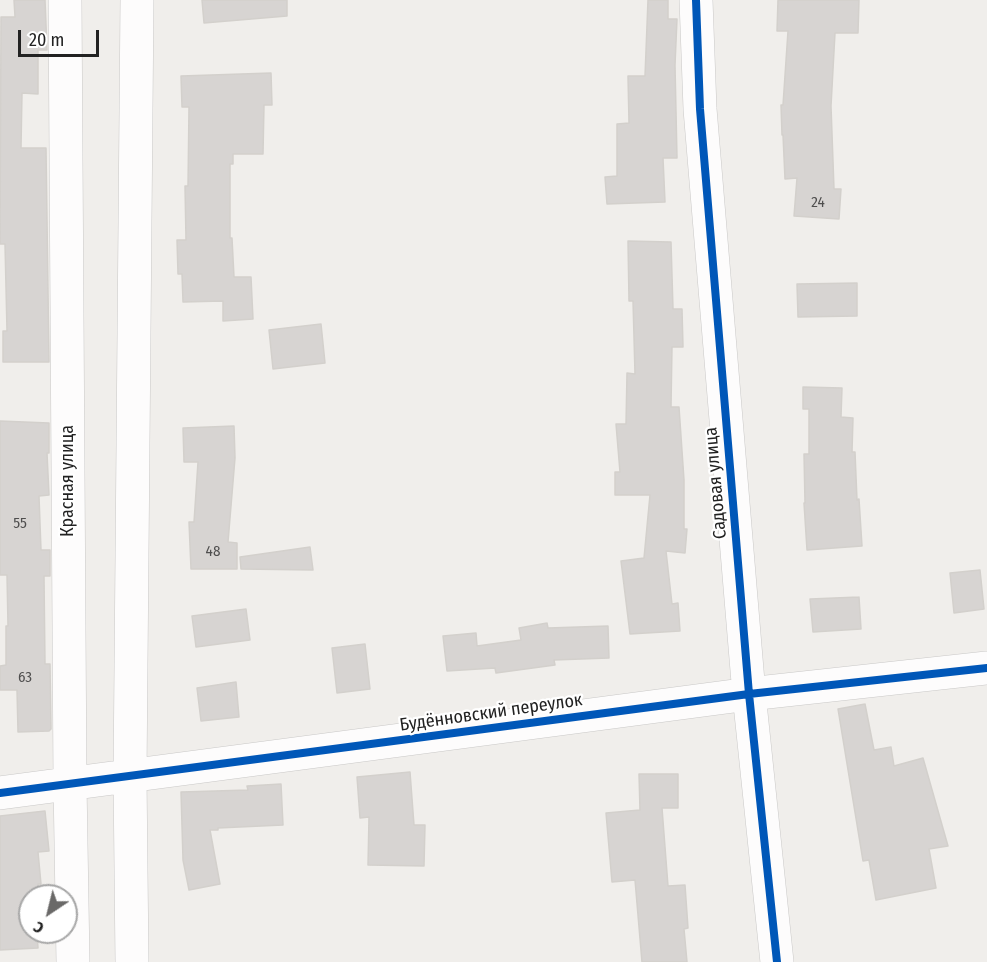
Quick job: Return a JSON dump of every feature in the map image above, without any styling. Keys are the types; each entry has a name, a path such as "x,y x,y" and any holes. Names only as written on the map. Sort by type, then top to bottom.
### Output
{"street":[{"name":"Красная улица","path":"65,0 73,962"},
{"path":"132,962 130,776 137,0"},
{"name":"Садовая улица","path":"696,0 700,109 749,694 777,962"},
{"name":"Будённовский переулок","path":"0,793 749,694 987,668"}],"building":[{"path":"14,0 45,0 47,50 38,50 38,94 22,93 21,148 46,148 49,362 3,362 3,331 7,331 5,244 0,244 1,17 15,17"},
{"path":"202,0 287,0 287,16 204,23"},
{"path":"648,0 668,0 668,19 677,19 675,65 677,158 663,158 665,202 607,204 605,177 617,176 617,124 629,123 628,76 645,76"},
{"path":"778,0 859,0 858,33 835,33 831,106 834,189 841,189 839,219 794,216 797,178 785,179 781,105 783,105 788,31 777,31"},
{"path":"271,73 272,105 264,105 263,154 233,154 233,164 230,164 230,238 232,238 234,277 251,277 253,319 223,321 223,301 183,302 182,274 178,274 177,240 186,240 185,186 188,186 189,107 182,107 181,76"},
{"path":"628,241 671,242 673,309 682,309 683,347 672,347 671,407 679,407 684,480 684,529 687,529 685,553 666,551 672,604 678,603 680,631 630,634 621,561 644,558 650,495 615,495 615,472 620,472 616,424 626,424 627,373 635,374 633,301 629,301"},
{"path":"857,283 857,316 798,317 797,284"},
{"path":"321,324 325,363 273,369 269,330"},
{"path":"803,387 842,388 841,417 853,418 852,452 855,452 862,546 807,550 804,454 809,454 809,409 803,409"},
{"path":"0,421 49,423 49,453 47,453 49,495 39,496 41,550 50,550 50,576 44,576 45,664 50,664 51,729 49,731 18,732 17,690 0,690 0,666 6,665 6,626 8,626 7,575 0,575"},
{"path":"234,426 235,458 228,542 237,543 237,569 191,569 189,522 194,522 198,462 184,462 183,428"},
{"path":"310,547 313,570 241,569 240,557"},
{"path":"980,570 984,609 954,613 950,573"},
{"path":"859,597 861,629 813,632 810,599"},
{"path":"246,609 250,640 196,647 192,616"},
{"path":"547,623 548,628 608,626 609,658 554,660 555,665 496,673 495,668 447,671 443,636 476,633 477,646 521,640 519,628"},
{"path":"365,644 370,689 337,693 332,648"},
{"path":"236,682 239,717 201,721 197,688"},
{"path":"865,704 874,750 891,747 894,766 923,758 948,846 929,849 936,888 876,900 869,860 863,861 838,709"},
{"path":"410,772 414,825 425,825 424,866 368,865 369,817 360,818 357,777"},
{"path":"639,774 678,774 678,808 662,808 668,886 685,885 688,928 684,929 687,962 642,962 635,880 612,882 606,813 640,810"},
{"path":"281,784 283,825 210,830 220,884 189,890 183,860 181,792 248,790 247,786"},
{"path":"45,811 49,851 38,852 41,884 18,884 18,944 38,944 38,948 0,950 0,816"}],"cycle path":[{"path":"696,0 700,109 749,694 777,962"},
{"path":"0,793 749,694 987,668"}]}
